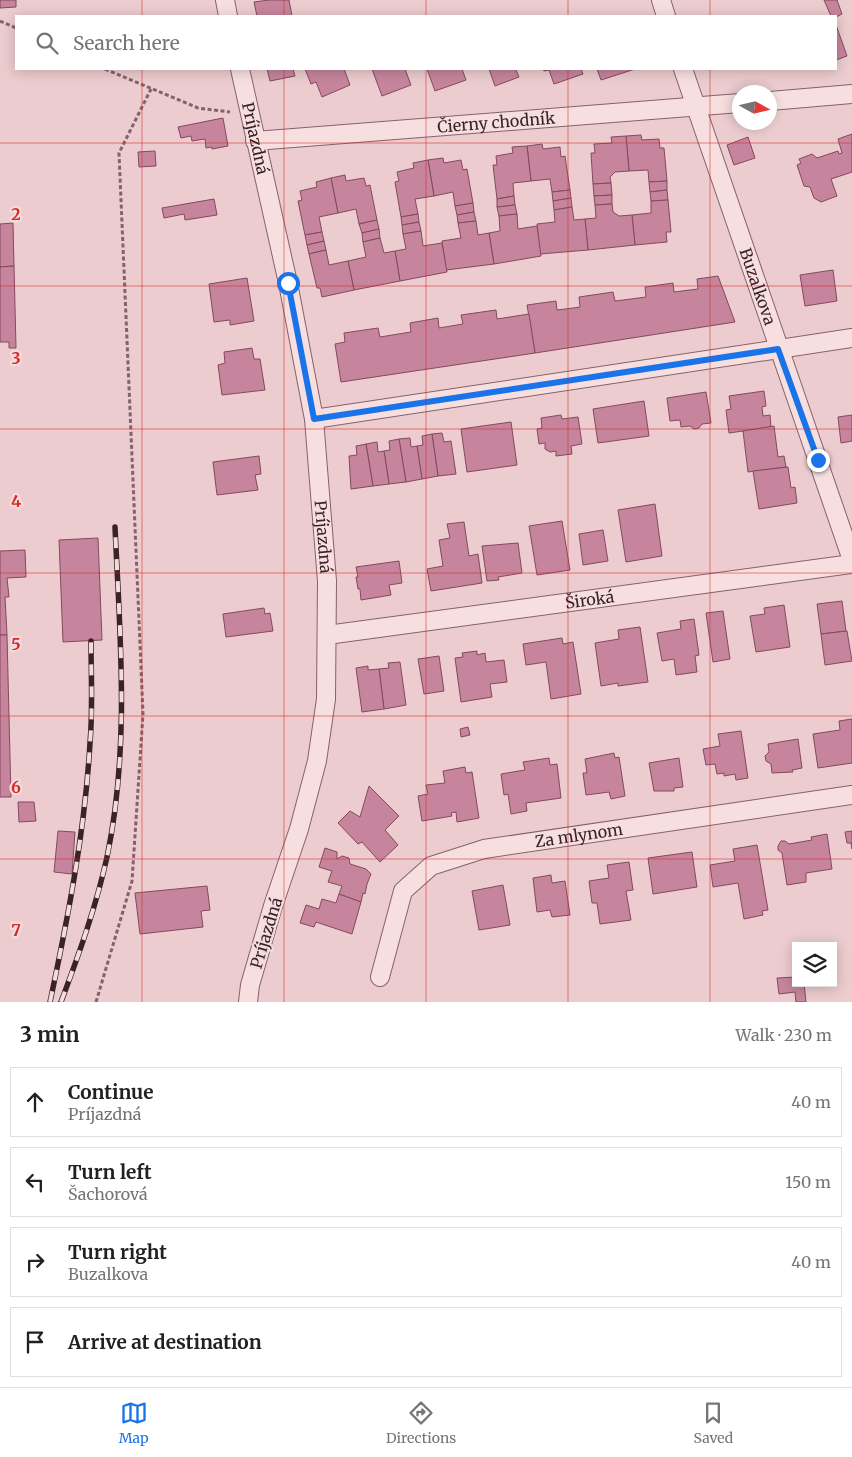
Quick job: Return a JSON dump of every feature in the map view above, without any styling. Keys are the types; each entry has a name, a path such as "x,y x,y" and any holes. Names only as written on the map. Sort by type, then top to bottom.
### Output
{"street":[{"path":"225,0 228,15"},
{"path":"661,0 666,15"},
{"name":"Príjazdná","path":"240,70 288,283 314,419 327,581 328,635 326,698 317,761 299,829 273,906 250,985 248,1002"},
{"name":"Buzalkova","path":"683,70 778,349 850,549"},
{"path":"777,100 852,94"},
{"name":"Čierny chodník","path":"255,140 732,104"},
{"path":"314,419 852,338"},
{"name":"Široká","path":"328,635 852,564"},
{"name":"Za mlynom","path":"380,977 403,890 431,866 484,849 852,795"}],"path":[{"path":"0,21 15,28"},
{"path":"108,70 198,108 250,116"},
{"path":"96,1002 132,882 143,714 119,153 151,89"}],"building":[{"path":"0,0 16,0 16,7 0,8"},
{"path":"289,0 292,15 257,15 254,2"},
{"path":"824,0 837,0 842,14 837,16 831,15"},
{"path":"837,28 847,56 837,60"},
{"path":"267,70 293,70 295,76 270,81"},
{"path":"305,70 344,70 350,85 322,97 316,82 311,84"},
{"path":"372,70 405,70 411,85 382,96"},
{"path":"427,70 462,70 466,80 435,91"},
{"path":"489,70 516,70 519,77 495,86"},
{"path":"549,70 581,70 583,74 554,84"},
{"path":"597,70 632,70 601,80"},
{"path":"223,118 228,146 212,149 212,147 206,148 205,139 192,141 191,136 181,138 178,127"},
{"path":"852,134 852,172 831,179 837,196 821,202 814,198 810,187 804,186 797,165 801,163 799,159 812,154 817,158 838,151 839,154 842,153 838,139"},
{"path":"641,135 642,140 659,139 660,148 664,148 667,181 649,182 648,170 629,171 626,136"},
{"path":"626,136 629,171 615,172 610,177 611,183 593,184 591,153 595,153 594,144 612,143 611,137"},
{"path":"748,137 755,158 734,165 727,145"},
{"path":"542,144 543,149 560,147 561,157 565,156 570,190 552,192 550,179 531,181 527,146"},
{"path":"527,146 531,181 513,183 514,196 497,199 493,165 497,165 496,156 513,153 512,147"},
{"path":"155,151 156,166 139,167 138,152"},
{"path":"443,158 444,163 461,160 463,170 467,169 473,203 455,206 453,192 434,196 428,160"},
{"path":"428,160 434,196 415,199 418,214 401,217 395,182 399,181 397,172 414,168 413,163"},
{"path":"345,175 346,181 364,178 366,186 370,185 377,220 359,224 356,209 338,213 331,178"},
{"path":"331,178 338,213 319,217 322,232 305,235 298,201 302,200 300,191 317,187 316,182"},
{"path":"667,181 667,190 650,192 649,182"},
{"path":"611,183 612,195 594,196 593,184"},
{"path":"570,190 571,198 553,201 552,192"},
{"path":"667,190 668,200 651,201 650,192"},
{"path":"612,195 612,204 595,205 594,196"},
{"path":"514,196 515,205 497,207 497,199"},
{"path":"571,198 572,207 554,210 553,201"},
{"path":"214,199 217,215 185,220 184,214 164,218 162,208"},
{"path":"668,200 671,232 666,232 667,242 635,245 632,215 651,213 651,201"},
{"path":"473,203 474,212 457,215 455,206"},
{"path":"612,204 613,212 619,216 632,215 635,245 588,250 585,219 596,218 595,205"},
{"path":"515,205 517,214 499,216 497,207"},
{"path":"572,207 574,220 585,219 588,250 540,254 537,224 555,222 554,210"},
{"path":"474,212 476,221 458,223 457,215"},
{"path":"418,214 419,222 402,225 401,217"},
{"path":"517,214 518,229 537,226 541,256 494,264 489,233 500,231 499,216"},
{"path":"377,220 379,229 362,233 359,224"},
{"path":"476,221 478,235 489,233 494,264 446,270 442,241 461,238 458,223"},
{"path":"419,222 421,231 403,234 402,225"},
{"path":"13,223 14,266 0,267 0,224"},
{"path":"379,229 380,238 363,242 362,233"},
{"path":"421,231 423,246 442,243 447,272 400,281 395,251 406,249 403,234"},
{"path":"322,232 324,241 307,245 305,235"},
{"path":"380,238 384,253 395,251 400,281 354,290 348,261 366,257 363,242"},
{"path":"324,241 326,250 309,254 307,245"},
{"path":"326,250 329,265 348,261 354,290 322,297 320,288 317,288 309,254"},
{"path":"14,266 16,348 9,348 9,342 0,342 0,267"},
{"path":"833,270 837,301 805,306 800,275"},
{"path":"718,276 735,322 535,353 527,305 556,301 557,310 580,307 579,297 613,292 615,301 646,297 645,287 673,283 674,292 698,289 697,279"},
{"path":"247,278 254,321 230,325 230,320 214,322 209,284"},
{"path":"496,310 497,319 529,314 535,353 341,382 335,344 345,342 344,333 378,328 380,337 411,332 410,323 438,318 439,328 463,324 461,315"},
{"path":"252,348 254,359 260,359 265,390 222,395 218,365 225,363 224,352"},
{"path":"764,391 766,406 762,407 763,416 770,415 771,427 729,433 726,410 731,409 729,396"},
{"path":"706,392 711,423 702,424 699,428 694,429 690,426 681,427 680,420 670,421 667,398"},
{"path":"644,401 649,436 598,443 593,409"},
{"path":"561,415 562,419 578,417 582,444 571,446 572,454 556,456 556,451 550,452 545,449 545,443 539,444 537,429 542,428 541,418"},
{"path":"852,415 852,441 841,443 838,417"},
{"path":"511,422 517,465 467,472 461,429"},
{"path":"774,426 778,457 784,456 786,467 748,472 743,431"},
{"path":"442,433 444,442 451,441 456,474 438,476 432,434"},
{"path":"432,434 438,476 422,479 417,446 423,445 422,436"},
{"path":"410,438 411,447 417,446 422,479 406,482 399,439"},
{"path":"399,439 406,482 389,484 384,451 390,450 389,441"},
{"path":"377,442 378,452 384,451 389,484 373,486 366,444"},
{"path":"366,444 373,486 351,489 349,456 357,455 356,446"},
{"path":"259,456 261,474 255,475 258,490 217,495 213,462"},
{"path":"788,467 791,488 795,487 797,503 759,509 753,471"},
{"path":"655,504 662,556 626,562 618,510"},
{"path":"562,521 570,570 537,575 529,526"},
{"path":"464,522 469,556 478,554 482,583 431,591 427,569 443,566 439,540 450,538 447,524"},
{"path":"603,530 608,561 583,565 579,534"},
{"path":"98,538 102,640 63,642 59,540"},
{"path":"518,543 522,573 498,577 499,580 487,581 482,546"},
{"path":"25,550 26,577 7,578 9,597 5,597 7,635 0,635 0,551"},
{"path":"399,561 402,583 389,585 391,595 361,600 356,567"},
{"path":"842,601 846,631 821,634 817,604"},
{"path":"784,605 790,647 756,652 750,616 765,614 764,608"},
{"path":"264,608 265,614 270,613 273,631 226,637 223,614"},
{"path":"723,611 730,659 713,662 706,613"},
{"path":"694,619 699,655 695,656 697,672 676,675 674,659 662,661 657,633 681,629 680,621"},
{"path":"640,627 648,682 618,686 618,683 601,686 595,643 619,639 618,630"},
{"path":"847,631 852,661 825,665 821,634"},
{"path":"0,635 7,635 11,797 0,797"},
{"path":"562,638 563,644 573,642 581,694 551,699 546,662 526,665 523,644"},
{"path":"477,651 477,655 485,653 486,662 504,660 507,682 490,684 492,697 461,702 455,658 463,657 462,653"},
{"path":"439,656 444,691 424,694 418,659"},
{"path":"400,662 406,705 384,709 379,669 389,668 388,663"},
{"path":"368,666 368,670 379,669 384,709 362,712 356,668"},
{"path":"852,719 852,763 818,768 813,734 840,730 839,721"},
{"path":"468,727 470,735 461,737 460,729"},
{"path":"741,731 748,778 736,780 735,774 724,776 724,773 717,774 715,764 706,765 703,749 720,746 718,734"},
{"path":"798,739 802,768 792,770 793,772 772,773 771,764 766,761 765,756 769,752 768,744"},
{"path":"614,753 615,758 619,757 625,796 611,799 609,792 586,795 583,773 587,773 585,759"},
{"path":"549,758 550,765 557,764 561,798 526,803 527,811 511,814 508,794 504,795 501,774 525,770 523,762"},
{"path":"679,758 683,787 674,788 674,791 654,791 649,763"},
{"path":"465,767 466,773 472,772 479,818 457,822 456,812 451,813 452,816 422,821 418,796 428,794 426,785 445,783 443,771"},
{"path":"369,786 399,816 385,830 398,845 380,862 362,842 358,844 338,823 350,811 360,817"},
{"path":"18,802 34,802 36,821 19,822"},
{"path":"58,831 75,832 72,874 54,872"},
{"path":"852,831 852,849 851,843 847,843 845,832"},
{"path":"827,834 832,869 806,873 806,882 787,885 782,853 778,850 781,841 789,844 812,840 811,837"},
{"path":"757,845 768,910 762,911 763,915 744,919 738,883 713,887 710,865 735,861 733,849"},
{"path":"325,848 337,852 337,859 342,856 349,858 350,864 366,869 371,874 361,902 339,894 342,886 328,882 332,871 319,867"},
{"path":"692,852 697,887 653,894 648,858"},
{"path":"629,862 633,890 626,891 631,920 600,924 597,903 592,903 589,881 609,878 607,865"},
{"path":"551,875 552,883 565,881 570,915 552,917 550,910 537,912 533,878"},
{"path":"503,885 510,925 479,930 472,891"},
{"path":"207,886 210,910 201,911 203,927 140,934 135,893"},
{"path":"339,894 361,902 352,934 316,922 314,927 300,923 306,905 319,909 322,899 336,903"},
{"path":"792,977 792,987 804,987 806,1002 796,1002 795,992 779,994 777,978"}],"railway":[{"path":"61,1002 98,894 107,857 119,775 122,692 115,527"},
{"path":"50,1002 80,841 88,776 92,705 91,641"}],"route":[{"path":"288,283 314,419 778,349 818,460"}]}
